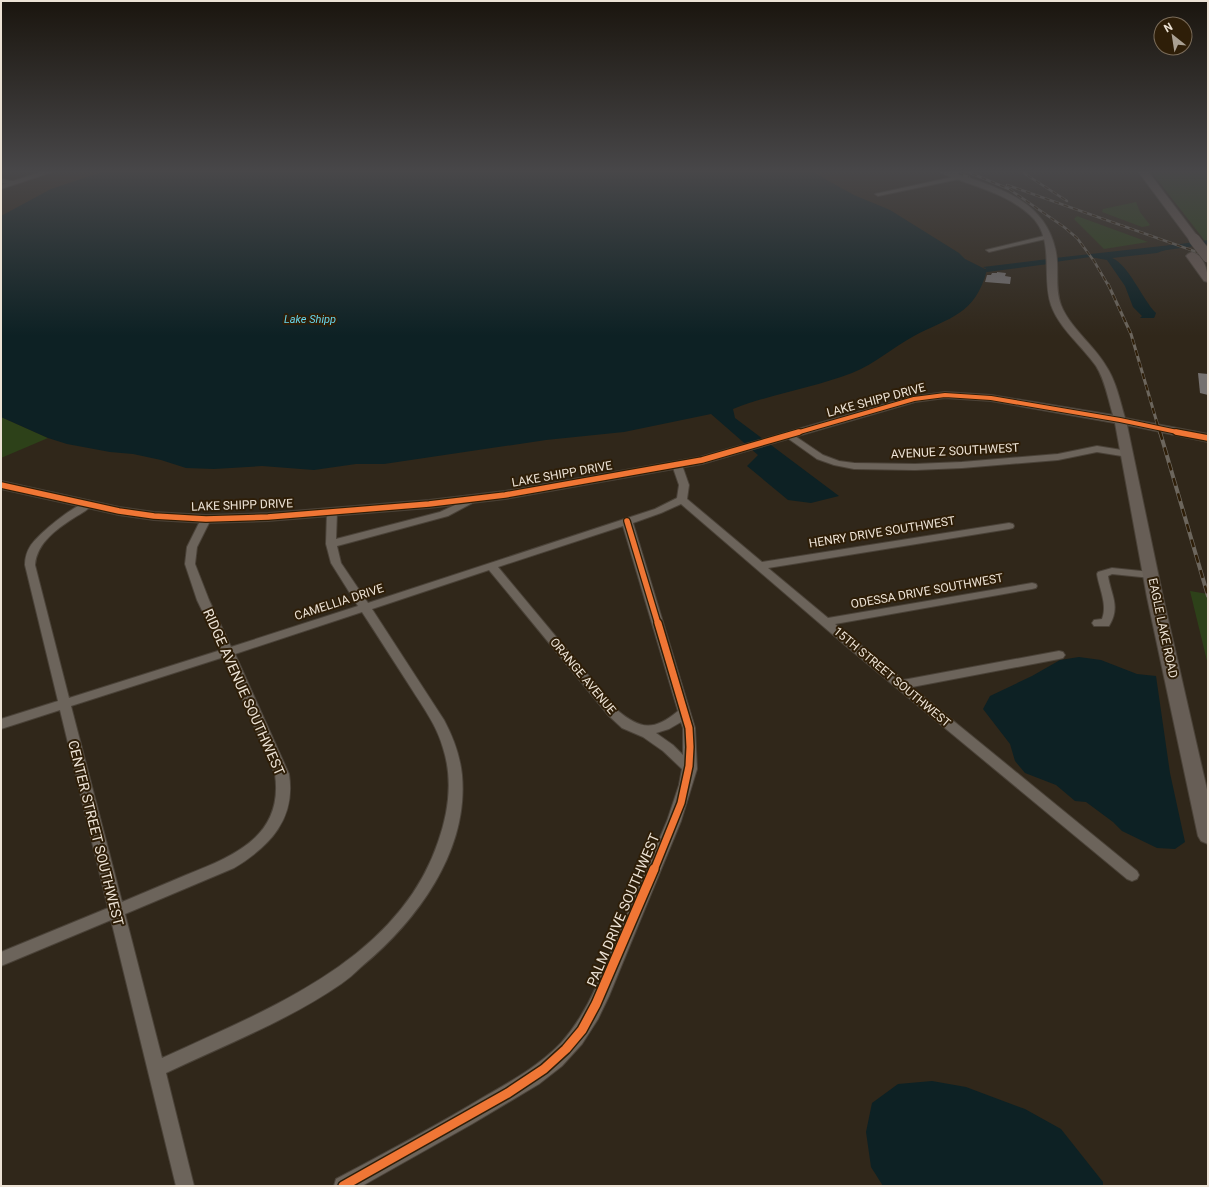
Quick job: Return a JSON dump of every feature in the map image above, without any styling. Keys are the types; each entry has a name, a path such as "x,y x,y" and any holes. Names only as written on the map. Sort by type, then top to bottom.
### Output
{"highway":[{"path":"1184,225 1208,257"},
{"path":"1183,244 1208,278"}],"street":[{"name":"EAGLE LAKE ROAD","path":"1042,225 1048,237 1052,260 1053,291 1056,305 1064,320 1101,366 1120,420 1128,454 1136,504 1208,836"},
{"path":"989,250 1048,237"},
{"name":"LAKE SHIPP DRIVE","path":"1,485 87,505 154,516 238,519 472,500 677,465 739,450 914,399 945,395 991,398 1120,420"},
{"path":"1120,420 1158,422 1208,430"},
{"path":"1120,420 1160,430 1208,438"},
{"name":"AVENUE Z SOUTHWEST","path":"785,436 820,457 837,464 854,466 914,467 962,465 1058,457 1098,449 1128,454"},
{"path":"677,465 684,485 682,500"},
{"path":"331,544 444,514 472,500"},
{"name":"CAMELLIA DRIVE","path":"1,724 491,566 658,511 682,500"},
{"name":"15TH STREET SOUTHWEST","path":"682,500 901,685 1132,875"},
{"name":"CENTER STREET SOUTHWEST","path":"87,505 42,538 33,548 29,560 185,1186"},
{"path":"156,1069 292,1005 334,980 371,950 411,908 430,878 440,858 453,818 457,792 456,771 450,743 438,720 336,563 331,544 332,512"},
{"name":"RIDGE AVENUE SOUTHWEST","path":"1,959 219,869 238,859 260,842 277,820 282,810 285,795 282,774 228,652 203,600 190,564 189,556 206,519"},
{"name":"PALM DRIVE SOUTHWEST","path":"343,1186 462,1120 536,1076 575,1040 593,1013 681,803 690,769 691,743 689,728 627,521"},
{"name":"HENRY DRIVE SOUTHWEST","path":"759,566 1009,526"},
{"name":"ORANGE AVENUE","path":"491,566 613,713 627,724 642,731 668,748 690,769"},
{"path":"1098,624 1105,623 1107,621 1109,612 1109,602 1102,574 1112,571 1151,574"},
{"name":"ODESSA DRIVE SOUTHWEST","path":"826,622 1032,586"},
{"path":"901,685 1059,655"},
{"path":"642,731 666,726 675,722 684,713"}],"green space":[{"path":"1080,225 1103,225 1148,242 1104,249"},
{"path":"1138,225 1149,225 1148,226 1142,227"},
{"path":"1193,225 1208,225 1208,241 1205,241"},
{"path":"1,417 48,438 1,458"},
{"path":"1190,591 1208,594 1208,665"}],"water":[{"name":"Lake Shipp","path":"1,225 915,225 959,253 965,259 987,270 976,297 960,313 906,340 868,365 852,373 822,383 762,399 733,409 735,418 839,496 811,503 788,500 747,466 758,455 711,414 624,432 546,440 384,464 356,464 314,470 262,466 214,469 186,468 161,460 133,454 110,452 67,444 48,438 1,417"},
{"path":"1180,244 1181,246 1173,247 1157,253 1112,258 1118,262 1130,275 1156,313 1154,318 1140,318 1142,316 1133,307 1125,286 1107,260 1090,257 1055,262 1055,258"},
{"path":"1048,259 1049,263 989,271 983,267"},
{"path":"1079,657 1101,660 1137,674 1156,676 1170,773 1185,842 1175,849 1157,848 1122,831 1113,822 1086,802 1075,801 1056,785 1025,773 1015,761 1010,744 983,709 990,696 1032,676 1060,660"},
{"path":"932,1081 966,1087 1025,1109 1061,1129 1103,1182 1103,1186 883,1186 871,1167 866,1132 872,1103 898,1084"}],"building":[{"path":"997,272 1006,273 1005,276 1011,277 1010,284 985,282 987,275"},
{"path":"1198,373 1208,374 1208,395 1200,393"}],"waterway":[{"path":"1160,249 1208,242"},
{"path":"987,270 1046,263"}],"railway":[{"path":"1062,225 1077,238 1094,261 1108,285"},
{"path":"1121,225 1208,256"},
{"path":"1108,284 1131,334 1160,433"},
{"path":"1160,432 1208,596"}],"cycle path":[{"path":"1,485 119,511 154,516 206,519 268,517 429,504 505,495 702,460 914,399 945,395 991,398 1120,420 1208,438"},
{"path":"343,1186 483,1108 520,1086 556,1060 576,1038 592,1013 632,922 681,803 686,785 690,747 689,728 627,521"}]}
